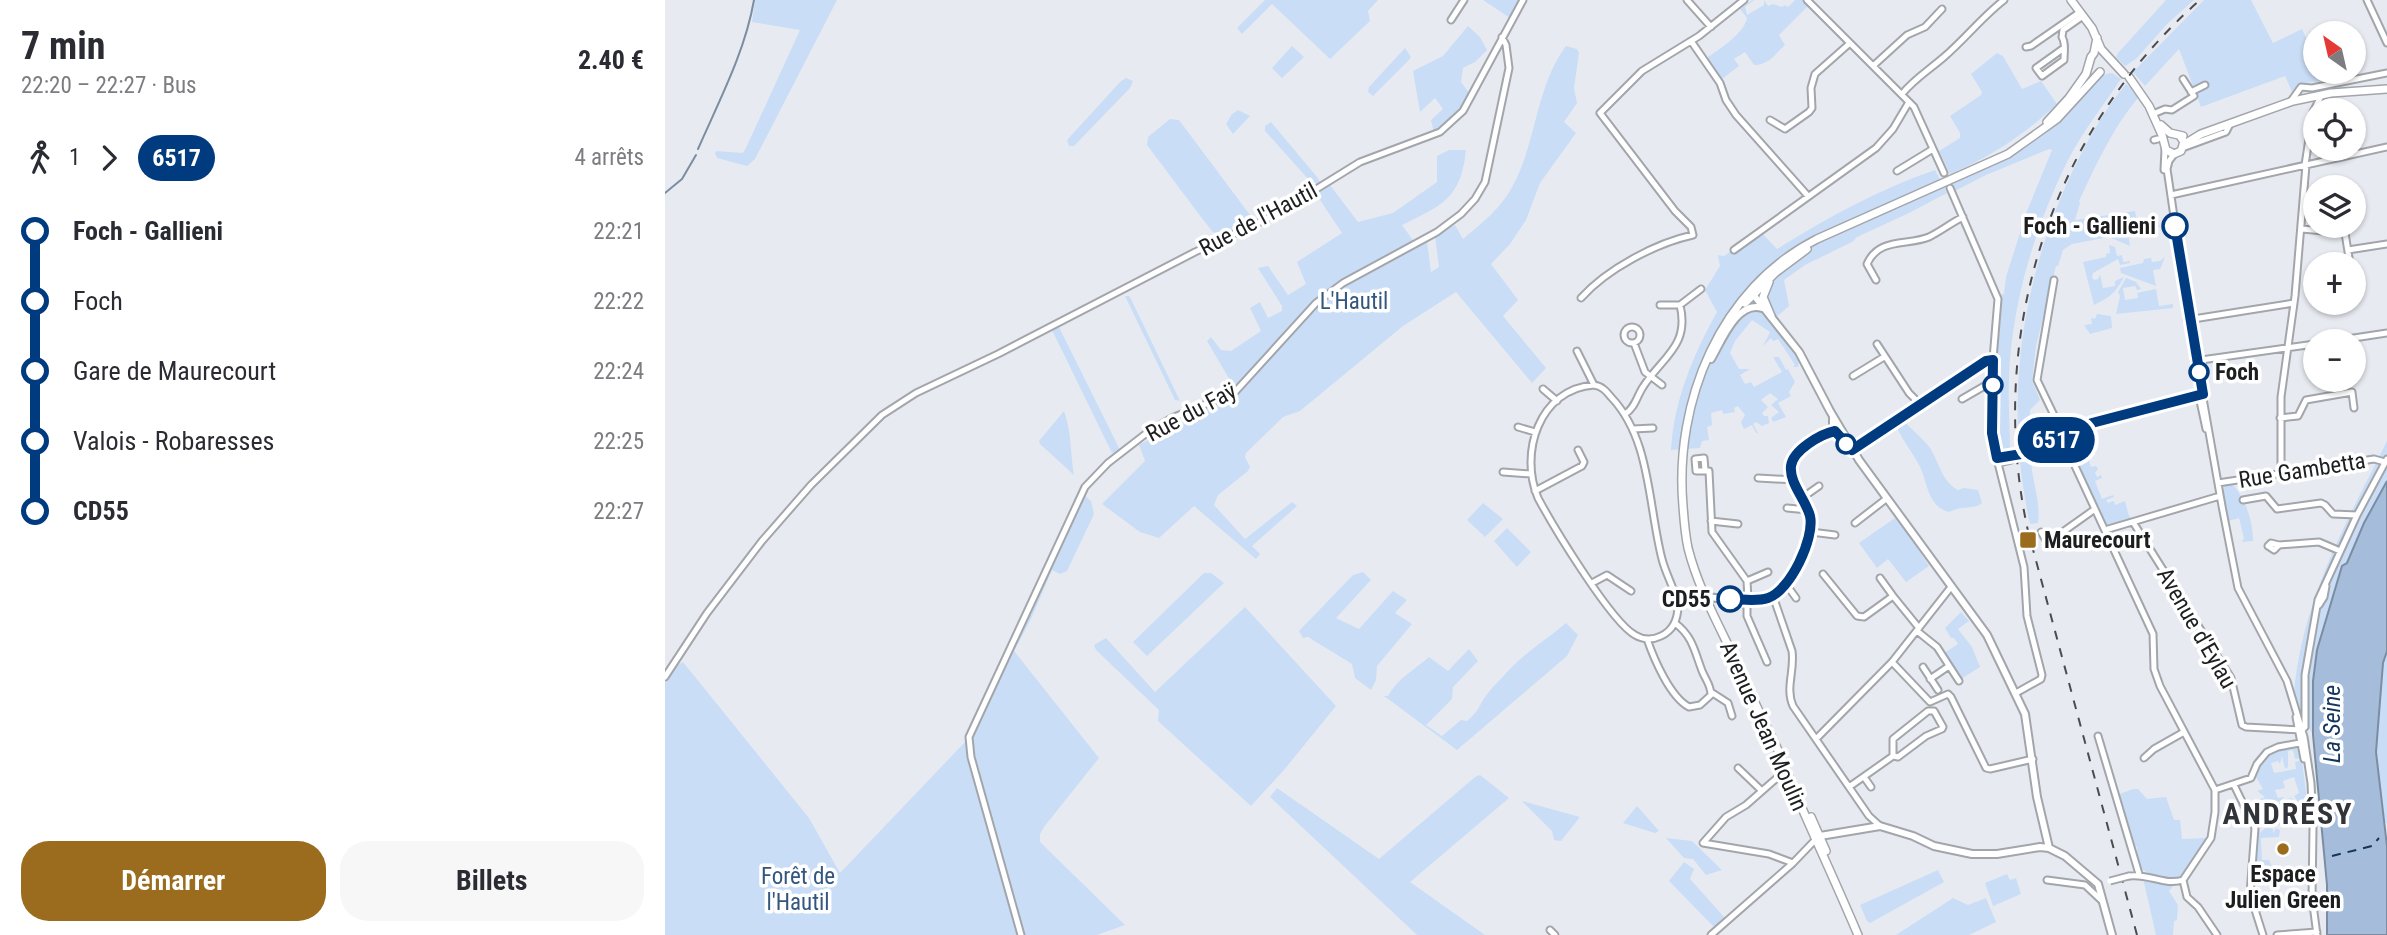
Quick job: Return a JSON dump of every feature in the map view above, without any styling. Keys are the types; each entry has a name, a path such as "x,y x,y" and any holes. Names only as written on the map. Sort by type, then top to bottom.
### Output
{"main road":[{"path":"2071,0 2110,61 2124,74 2118,71 2102,72 2092,68 2089,62"},
{"path":"2017,148 2069,98 2086,74 2097,38"},
{"path":"2094,53 2104,52"},
{"path":"1683,509 1683,450 1696,388 1714,343 1731,314 1753,286 1781,261 1807,244 2017,148 2057,118 2109,67 2110,61"},
{"path":"2129,77 2145,98 2154,116 2170,133 2180,136 2201,134 2301,98"},
{"path":"2259,115 2301,98 2328,93 2387,89"},
{"path":"2320,98 2353,92"},
{"path":"2154,116 2158,139 2165,149 2175,153 2201,134"},
{"path":"2158,139 2170,133"},
{"path":"2180,136 2183,147"},
{"path":"1696,388 1730,324 1752,295 1783,266 1840,229"},
{"path":"1771,316 1763,301 1766,285 1817,242"},
{"name":"Avenue Jean Moulin","path":"1683,509 1692,561 1819,842"},
{"name":"Avenue Jean Moulin","path":"1683,509 1708,597 1819,842"},
{"path":"1819,842 1860,935"}],"street":[{"path":"1451,20 1464,0"},
{"name":"Rue de l'Hautil","path":"665,677 712,605 762,541 811,485 872,423 907,397 1013,346 1195,252 1271,217 1353,166 1440,132 1463,111 1523,0"},
{"path":"1687,0 1711,27"},
{"path":"1581,298 1629,260 1693,235 1691,227 1675,211 1600,113 1642,71 1691,41 1744,0"},
{"path":"1807,0 1909,102 1920,118 1944,173"},
{"path":"1902,94 2004,0"},
{"path":"2367,0 2387,43"},
{"path":"1873,66 1907,35 1925,27 1942,9"},
{"path":"2027,47 2082,14"},
{"path":"2064,48 2036,68 2042,76 2064,60 2064,48 2063,30 2082,14"},
{"name":"Rue du Faÿ","path":"1021,935 971,757 969,737 1085,487 1108,463 1148,432 1172,418 1235,392 1317,303 1374,265 1437,232 1470,205 1481,190 1488,173 1507,78 1509,65 1502,37"},
{"path":"1691,41 1720,83 1726,100 1736,115 1808,196"},
{"path":"1770,120 1785,129 1809,113 1812,108 1811,88 1815,74 1850,43"},
{"path":"2301,98 2301,87 2312,89 2387,73"},
{"path":"2154,116 2165,109 2172,110 2194,96 2183,79"},
{"path":"2191,92 2205,85"},
{"path":"1734,250 1876,148 1893,129 1909,102"},
{"path":"2183,147 2226,132 2230,124"},
{"path":"2169,196 2387,147"},
{"path":"1897,171 1933,149"},
{"path":"2165,149 2161,170 2169,196"},
{"path":"2175,153 2167,169 2176,264 2242,599 2272,652 2291,692 2302,725"},
{"path":"2281,474 2280,418 2302,229 2307,161"},
{"path":"1950,188 1998,299 1993,360 1992,433 2024,566 2027,616 2042,675 2041,679 2016,693"},
{"path":"1876,280 1867,264 1879,249 1901,241 1927,237 1963,217"},
{"path":"2346,238 2348,250 2387,244"},
{"path":"1781,261 1752,291 1752,295 1799,352 1833,416 1836,429 1987,635 2025,714 2035,784 2049,848"},
{"path":"2054,279 2037,380 2153,634 2157,680 2215,790 2211,838 2183,880 2172,882 2139,874 2098,884"},
{"path":"1660,305 1680,305 1701,289"},
{"path":"2188,319 2294,303"},
{"path":"1625,414 1631,410 1650,377 1671,352 1681,334 1683,317 1680,305"},
{"path":"1711,359 1743,310 1753,306 1764,309"},
{"path":"2366,336 2387,333"},
{"path":"1634,343 1641,365 1650,377 1662,385"},
{"path":"1877,344 1909,393 1920,404"},
{"path":"2195,361 2303,346"},
{"path":"1577,351 1594,384"},
{"path":"1853,376 1884,356"},
{"path":"1852,450 1983,362 1993,360"},
{"path":"1962,399 1993,381"},
{"path":"1682,596 1675,623 1662,636 1647,639 1628,630 1592,583 1535,491 1531,474 1530,453 1535,432 1556,401 1577,388 1594,384 1603,388 1625,414 1642,456 1662,559 1673,589 1682,596 1764,599 1773,596 1786,584 1811,532 1808,510 1791,467 1797,454 1836,429"},
{"path":"1543,388 1556,401"},
{"path":"2280,418 2298,416 2306,400 2352,392 2354,408"},
{"path":"2018,456 2034,452 2092,423 2201,394"},
{"path":"1518,427 1535,432"},
{"path":"1633,429 1653,428"},
{"path":"1535,491 1582,466 1584,462 1578,450"},
{"path":"1998,464 2010,458"},
{"name":"Rue Gambetta","path":"2217,480 2281,474 2374,458 2386,461"},
{"path":"2277,935 2317,934 2312,897 2311,800 2302,725 2307,663 2320,595 2357,514 2386,461"},
{"path":"1705,470 1709,471 1714,537 1747,582 1747,616 1767,662"},
{"path":"1503,472 1531,474"},
{"path":"1758,478 1794,480"},
{"path":"1802,498 1819,486"},
{"path":"2105,530 2220,496"},
{"path":"2243,499 2266,496 2274,508 2279,509 2324,503 2333,514 2357,514"},
{"path":"1855,523 1887,499"},
{"path":"1787,508 1808,510"},
{"path":"2041,532 2047,542 2050,541 2095,509"},
{"path":"1711,521 1738,524"},
{"name":"Avenue d'Eylau","path":"2133,522 2231,678 2242,725 2302,725"},
{"path":"1811,532 1835,535"},
{"path":"2279,545 2319,542 2340,551"},
{"path":"1747,582 1768,572"},
{"path":"1823,574 1857,616 1864,617 1893,596"},
{"path":"1592,583 1607,575 1631,590"},
{"path":"1880,578 1918,629 1937,647 1959,681"},
{"path":"1786,584 1796,598"},
{"path":"1816,739 1892,662 1951,587"},
{"path":"1773,596 1793,655 1790,699 1874,824"},
{"path":"1675,623 1693,643 1711,692 1728,703 1732,716"},
{"path":"1647,639 1659,668 1685,706 1693,708 1700,705 1708,699 1711,692"},
{"path":"1892,662 1930,702 1948,694 1951,697 1983,765 1990,769 2033,759"},
{"path":"1930,679 1949,666"},
{"path":"1923,667 1938,690"},
{"path":"2291,692 2302,725"},
{"path":"1849,788 1893,756 1898,757 1926,736 1942,729 1934,711 1928,711 1893,739 1893,756"},
{"path":"2144,758 2184,732"},
{"path":"2098,736 2139,874"},
{"path":"2215,790 2252,777 2260,760 2270,750 2303,743"},
{"path":"1738,768 1762,791"},
{"path":"1786,770 1747,805 1726,817 1703,842 1769,854 1793,863"},
{"path":"1864,777 1871,787"},
{"path":"2234,785 2255,828 2250,894 2263,935"},
{"path":"1711,935 1806,850 1843,831 1874,824 1913,836 1934,846 1984,855 2049,848 2065,856 2098,884 2112,935"},
{"path":"2047,880 2085,885 2103,902"},
{"path":"2183,880 2187,897 2198,907 2214,934"}],"green space":[{"path":"755,0 837,0 755,159 747,166 717,158 715,153 742,153 745,150 800,30 752,22"},
{"path":"1265,0 1378,0 1368,11 1370,21 1330,59 1272,4 1242,34 1237,28"},
{"path":"1483,0 1520,0 1510,18"},
{"path":"1752,0 1745,7 1747,15 1764,5 1764,0 1768,6 1773,4 1788,7 1795,0 1802,0 1808,6 1779,35 1785,45 1771,58 1754,65 1745,52 1734,59 1739,66 1722,79 1707,58 1741,30 1747,18 1740,9"},
{"path":"2166,0 2194,0 2168,23 2136,59 2125,66 2116,57 2118,53"},
{"path":"2204,0 2251,0 2273,43 2302,29 2303,31 2303,83 2298,84 2292,92 2285,76 2201,107 2179,49 2145,86 2133,72"},
{"path":"1468,26 1480,37 1487,50 1475,62 1463,68 1461,82 1470,94 1449,125 1434,133 1431,120 1443,109 1435,98 1420,112 1413,71 1443,56"},
{"path":"1292,46 1304,57 1282,78 1272,68"},
{"name":"L'Hautil","path":"1566,46 1577,49 1579,53 1574,88 1577,103 1564,122 1576,133 1540,183 1526,220 1510,244 1491,264 1518,300 1503,316 1546,368 1532,383 1456,292 1403,326 1300,411 1283,417 1246,453 1250,467 1248,471 1218,495 1214,505 1245,539 1292,502 1297,506 1252,546 1260,554 1256,559 1194,506 1159,538 1140,532 1102,504 1145,461 1139,445 1230,396 1234,387 1207,341 1211,337 1221,350 1231,351 1261,331 1250,308 1260,302 1268,318 1282,311 1282,306 1258,268 1268,266 1288,295 1306,284 1297,262 1342,233 1318,193 1330,185 1358,222 1393,213 1437,182 1437,156 1449,150 1466,150 1460,179 1454,190 1429,212 1402,225 1417,246 1427,241 1431,272 1439,267 1435,236 1455,225 1463,239 1492,214 1506,197 1524,161 1547,82"},
{"path":"1405,48 1411,57 1409,60 1373,96 1368,92 1369,87"},
{"path":"1997,53 2003,56 2022,89 2041,81 2057,104 2007,144 1950,174 1939,151 1960,138 1950,116 1981,95 1982,92 1971,74"},
{"path":"2112,73 2121,79 2068,160 2045,212 2027,266 2011,349 2010,452 2001,453 1997,442 1994,403 2000,295 2004,294 2006,277 2027,211 2052,150 1986,175 1955,191 1953,184 2036,140 2061,120 2091,85"},
{"path":"1126,78 1133,81 1130,88 1074,146 1069,146 1067,140"},
{"path":"2126,84 2134,90 2138,98 2120,122 2098,161 2079,201 2075,220 2135,211 2137,221 2157,218 2160,227 2128,233 2130,246 2109,237 2072,244 2063,250 2056,266 2036,346 2032,381 2040,400 2030,410 2029,445 2028,449 2021,452 2022,461 2029,458 2031,460 2039,515 2038,523 2030,524 2022,478 2018,387 2030,296 2041,252 2075,166 2098,123"},
{"path":"1238,110 1250,116 1233,134 1226,124"},
{"path":"1170,119 1179,120 1250,215 1251,223 1223,235 1213,232 1201,217 1147,145 1148,137"},
{"path":"1271,122 1317,177 1320,182 1318,184 1310,181 1265,131 1265,126"},
{"path":"1935,170 1947,193 1857,237 1805,265 1784,280 1789,306 1774,319 1799,361 1798,367 1793,367 1795,365 1778,339 1773,341 1771,338 1763,346 1770,332 1752,320 1735,341 1730,353 1739,369 1750,369 1740,375 1745,384 1751,382 1754,387 1782,372 1773,357 1779,357 1786,370 1788,369 1795,382 1789,392 1791,396 1778,403 1786,417 1773,422 1771,418 1779,412 1771,405 1778,399 1770,393 1761,400 1768,407 1762,413 1768,416 1769,423 1762,426 1756,422 1753,424 1758,433 1752,425 1744,429 1741,422 1745,415 1738,406 1734,408 1735,412 1723,414 1722,410 1711,413 1712,425 1707,427 1709,440 1702,441 1700,448 1671,450 1676,413 1686,378 1717,312 1705,290 1720,266 1718,255 1724,256 1760,231 1777,249 1854,205"},
{"path":"2109,245 2115,247 2117,256 2122,255 2123,262 2130,263 2120,265 2118,259 2093,273 2092,278 2095,280 2100,274 2103,288 2115,286 2115,281 2124,277 2111,295 2094,305 2083,262 2106,257 2106,254 2110,253"},
{"path":"2165,257 2160,269 2153,270 2156,286 2121,273 2120,268 2143,263 2144,259 2151,258 2152,262"},
{"path":"2126,278 2136,282 2141,289 2137,290 2135,286 2123,288 2125,300 2138,298 2137,293 2156,289 2159,306 2173,304 2173,308 2116,314 2120,296 2118,292"},
{"path":"1125,296 1131,299 1180,401 1175,400"},
{"path":"2097,314 2111,316 2112,328 2090,334 2084,325 2092,324 2091,318 2095,319"},
{"path":"1058,325 1120,450 1112,453 1051,328"},
{"path":"1064,411 1068,427 1074,475 1039,441"},
{"path":"1903,421 1930,448 1948,482 1958,490 1978,490 1982,503 1949,512 1936,504 1918,463 1898,430 1898,424"},
{"path":"2080,434 2085,442 2080,444 2077,439 2072,442 2078,454 2084,452 2081,446 2086,445 2092,457 2088,459 2091,467 2096,466 2097,477 2101,475 2102,478 2095,481 2102,499 2113,495 2114,497 2106,500 2108,503 2114,501 2115,505 2125,501 2132,519 2109,526 2104,521 2067,442 2069,438"},
{"path":"2387,441 2387,481 2364,523 2347,563 2342,566 2314,665 2313,735 2294,697 2307,625 2342,532"},
{"path":"2232,484 2248,511 2253,541 2242,542 2244,538 2239,518 2228,521 2223,490 2225,486"},
{"name":"Forêt de l'Hautil","path":"1082,493 1091,501 1094,514 1067,571 1060,574 1052,570 1014,651 1099,758 1044,827 1040,842 1125,925 1097,935 665,935 665,683 676,666 683,662 809,818 840,873 966,741 1012,649"},
{"path":"1483,503 1503,519 1485,537 1467,520"},
{"path":"1895,518 1899,520 1929,566 1906,582 1888,559 1877,568 1859,543"},
{"path":"1507,528 1531,552 1517,567 1494,541"},
{"path":"1363,572 1371,580 1336,618 1359,629 1393,591 1407,600 1395,613 1412,624 1377,666 1376,680 1371,690 1355,678 1352,664 1308,637 1303,638 1299,631 1353,575"},
{"path":"1204,573 1211,573 1224,583 1147,656 1133,642"},
{"path":"1245,607 1336,706 1251,806 1158,721 1159,710 1096,650 1094,645 1106,638 1155,692"},
{"path":"1961,612 1969,621 1958,629 1972,647 1980,667 1961,679 1944,653 1958,644 1945,628"},
{"path":"1566,623 1578,635 1567,656 1457,750 1384,696 1388,696 1401,679 1429,657 1448,671 1469,649 1478,661 1453,687 1452,699 1426,725 1442,736 1461,720 1467,721 1516,663"},
{"path":"2387,651 2387,823 2376,752 2383,663"},
{"path":"2298,745 2301,758 2295,759 2293,750 2288,751 2288,767 2285,769 2282,756 2280,764 2278,761 2271,763 2274,773 2296,769 2295,762 2302,760 2308,809 2303,809 2294,796 2299,793 2294,777 2283,781 2285,788 2275,790 2278,798 2285,797 2271,808 2257,810 2260,833 2266,827 2273,829 2273,834 2276,828 2280,830 2279,837 2261,838 2262,860 2269,860 2272,867 2254,868 2258,828 2247,812 2254,802 2265,797 2257,791 2263,789 2256,777 2266,757"},
{"path":"1480,775 1509,798 1410,882 1485,935 1417,935 1270,797 1277,788 1379,859"},
{"path":"2138,789 2147,799 2166,797 2174,820 2180,820 2182,839 2208,838 2183,876 2161,878 2149,874 2139,865 2137,847 2133,846 2117,795"},
{"path":"2292,798 2300,807 2301,816 2292,824 2278,825 2274,816 2276,807 2282,801"},
{"path":"1522,801 1580,817 1561,841 1554,840 1552,831"},
{"path":"1637,806 1659,831 1655,833 1623,823"},
{"path":"1666,838 1692,841 1722,870 1706,875 1693,859 1684,858"},
{"path":"1684,862 1694,869 1690,879 1725,918 1714,927 1669,881"},
{"path":"1938,870 1944,882 1870,923 1867,921 1860,905"},
{"path":"2007,874 2010,880 2016,878 2021,894 1993,906 1985,883"},
{"path":"2143,878 2174,885 2169,891 2178,905 2173,935 2156,935"},
{"path":"1953,898 1968,905 1986,898 1996,922 1969,935 1896,935"}],"water":[{"name":"La Seine","path":"2387,481 2387,651 2383,663 2376,752 2387,846 2387,935 2327,935 2327,885 2313,735 2313,681 2317,650 2342,566 2347,563 2364,523"}],"waterway":[{"path":"698,149 738,57 754,0"},
{"path":"665,193 682,179 696,155"}],"ferry route":[{"path":"2332,856 2372,846 2379,838"}],"railway":[{"path":"2137,935 2028,531 2017,458 2016,385 2024,312 2042,242 2069,174 2104,111 2148,52 2200,0"}],"bus line":[{"name":"6517","path":"1730,599 1764,599 1777,593 1786,584 1808,543 1811,532 1808,510 1791,469 1793,460 1800,451 1831,431 1835,431 1852,450 1986,361 1993,360 1992,433 1997,458 2034,452 2092,423 2203,394 2175,226"}],"place":[{"name":"Foch - Gallieni","path":"2175,226"},
{"name":"Foch","path":"2199,372"},
{"name":"Maurecourt","path":"2028,540"},
{"name":"CD55","path":"1730,599"},
{"name":"Espace Julien Green","path":"2283,849"}],"district":[{"name":"ANDRÉSY","path":"2288,814"}]}
